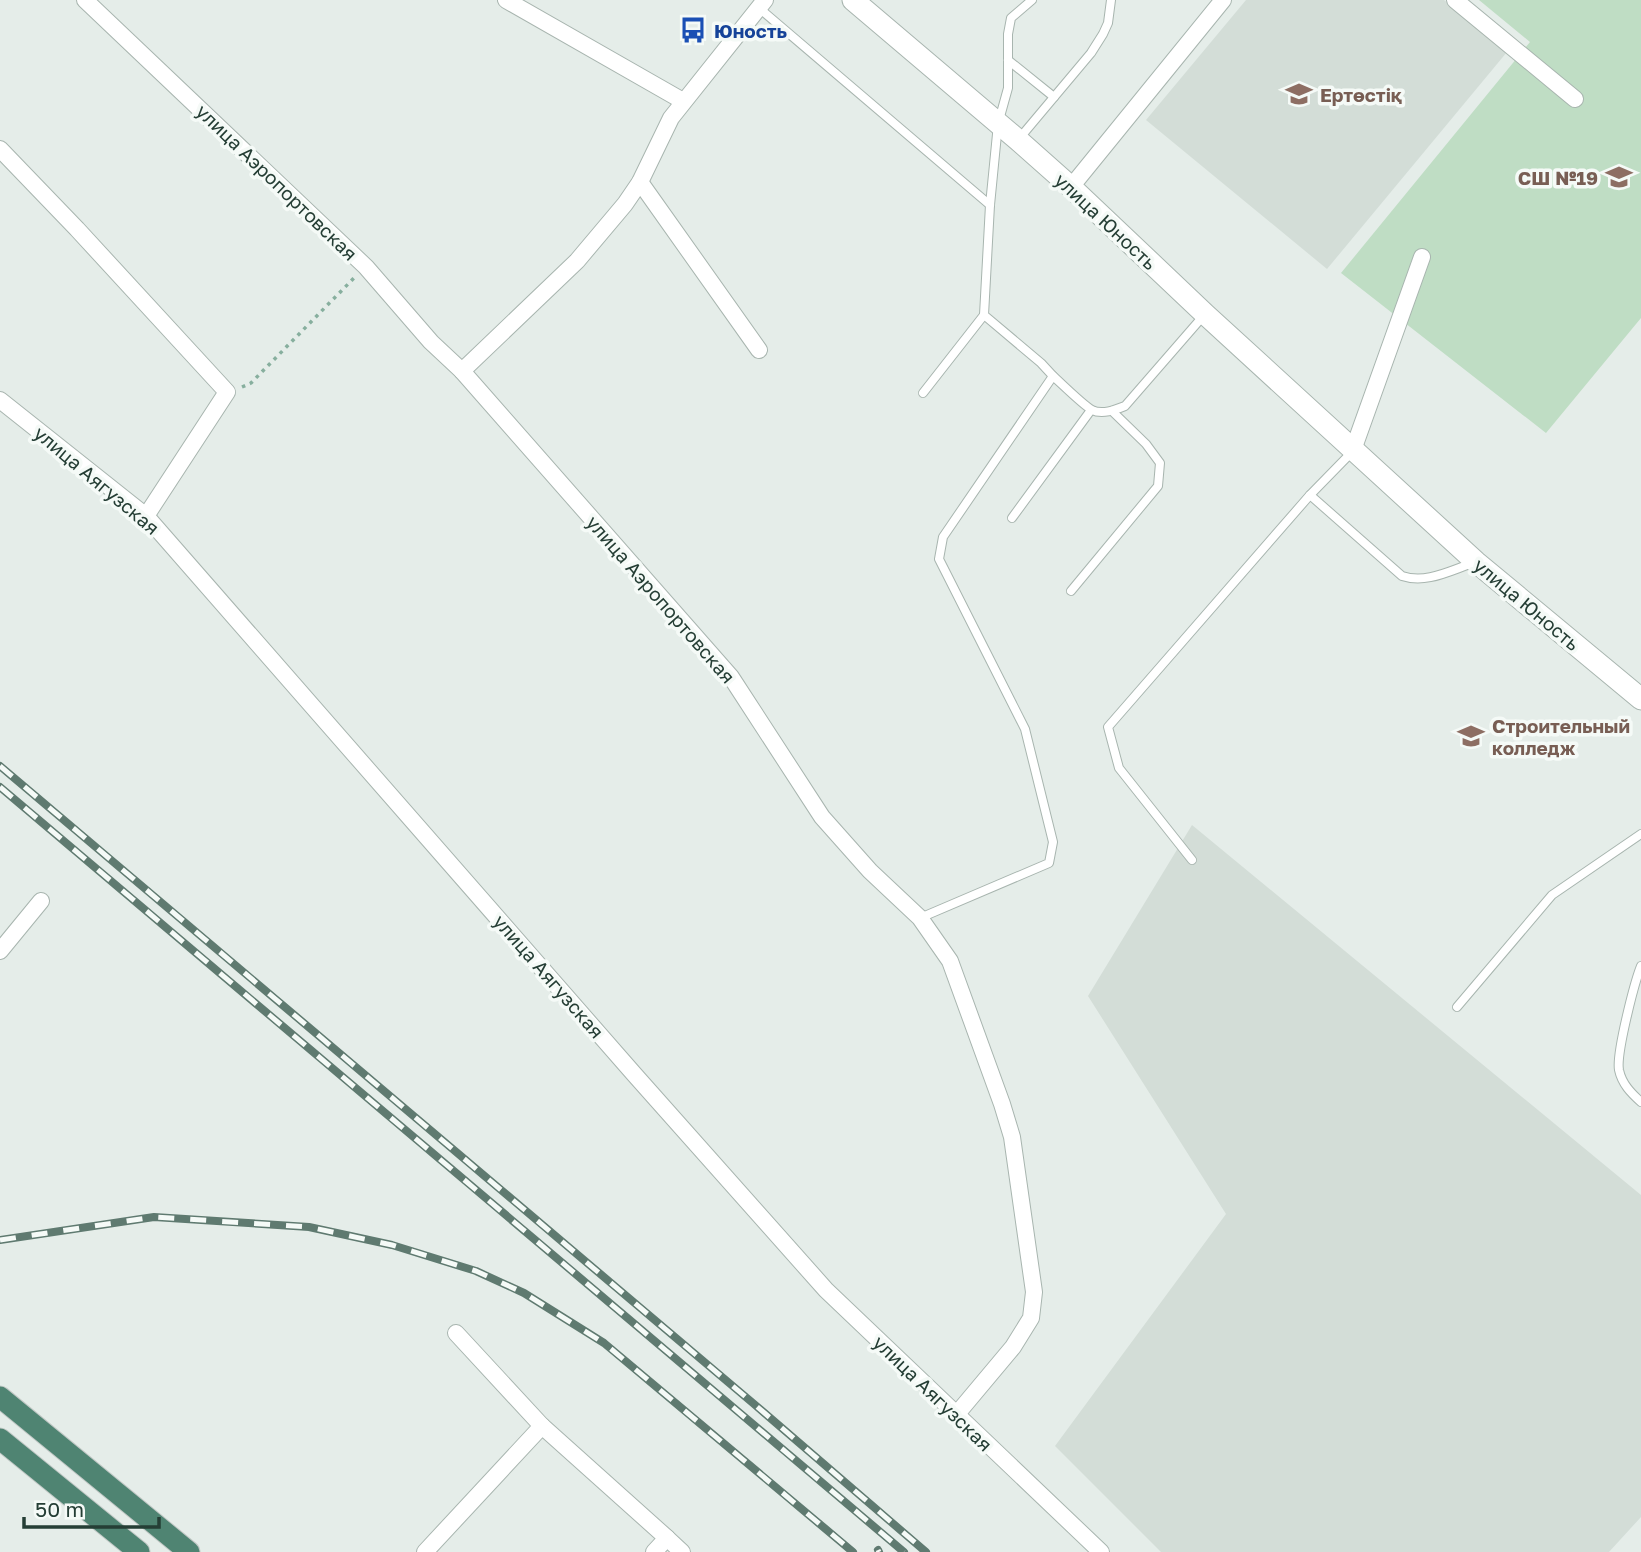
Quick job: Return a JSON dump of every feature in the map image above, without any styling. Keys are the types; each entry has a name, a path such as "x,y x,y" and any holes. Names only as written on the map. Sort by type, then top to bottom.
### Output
{"highway":[{"path":"0,1397 189,1552"},
{"path":"0,1439 139,1552"}],"street":[{"name":"улица Аэропортовская","path":"85,0 366,267 432,342 462,371 731,677 822,817 870,872 920,918 950,961 1012,1137 1034,1292 1031,1318 1013,1347 956,1415"},
{"path":"506,0 683,101"},
{"name":"улица Юность","path":"853,0 1071,187 1205,314 1476,562 1641,699"},
{"path":"1071,187 1223,0"},
{"path":"1455,0 1575,99"},
{"path":"462,371 577,261 625,204 640,182 671,118 762,4"},
{"path":"0,149 227,392 146,516"},
{"path":"640,182 759,350"},
{"path":"1353,450 1422,257"},
{"name":"улица Аягузская","path":"0,400 146,516 826,1290 1101,1552"},
{"path":"0,951 41,901"},
{"path":"456,1333 542,1426 682,1552"},
{"path":"425,1552 542,1426"},
{"path":"654,1552 667,1538"}],"lane":[{"path":"923,393 984,315 998,124 1008,88 1008,34 1011,18 1031,0"},
{"path":"1018,140 1091,53 1108,23 1111,0"},
{"path":"762,4 990,205"},
{"path":"1008,60 1054,97"},
{"path":"984,315 1091,410 1100,412 1125,406 1205,314"},
{"path":"920,918 1049,863 1053,842 1025,729 939,559 943,537 1053,376"},
{"path":"1012,518 1091,410"},
{"path":"1072,591 1158,485 1160,464 1146,444 1112,411"},
{"path":"1192,860 1119,768 1108,727 1310,495 1353,450"},
{"path":"1310,495 1402,576 1413,580 1425,579 1476,562"},
{"path":"1457,1007 1552,895 1641,834"},
{"path":"1641,967 1623,1037 1619,1069 1627,1089 1641,1102"}],"path":[{"path":"227,392 251,383 366,267"}],"shaded area":[{"path":"1246,0 1444,0 1507,52 1327,269 1146,120"},
{"path":"1192,825 1641,1195 1641,1517 1609,1552 1161,1552 1055,1446 1226,1214 1088,996"}],"green space":[{"path":"1479,0 1641,0 1641,318 1546,433 1341,273 1530,42"}],"railway":[{"path":"0,766 926,1552"},
{"path":"0,787 904,1552"},
{"path":"0,1240 154,1217 309,1227 392,1245 476,1271 524,1293 604,1343 853,1552"}],"place":[{"name":"Юность","path":"693,30"},
{"name":"Ертөстіқ","path":"1299,94"},
{"name":"СШ №19","path":"1619,177"},
{"name":"Строительный колледж","path":"1471,736"}]}
